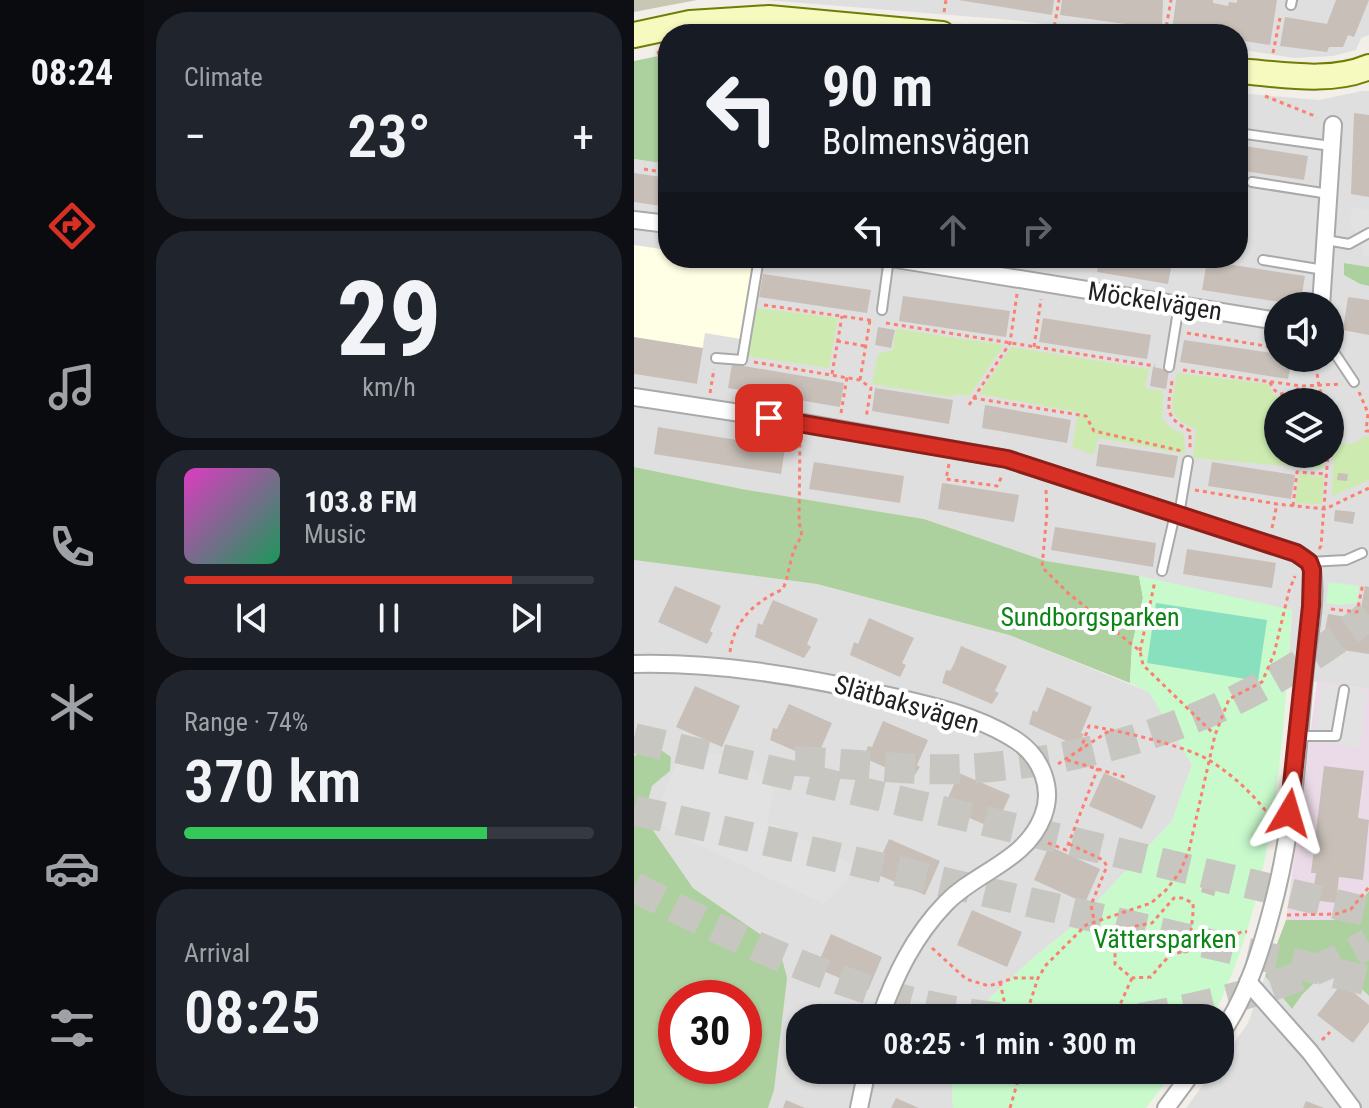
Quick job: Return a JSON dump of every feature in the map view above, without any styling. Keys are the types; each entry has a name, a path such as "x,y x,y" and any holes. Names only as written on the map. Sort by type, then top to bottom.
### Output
{"main road":[{"path":"685,24 771,9 874,24"},
{"path":"634,35 658,30"},
{"path":"1248,72 1322,77 1358,72 1369,67"}],"street":[{"path":"1323,292 1333,125"},
{"path":"634,220 658,223"},
{"name":"Möckelvägen","path":"954,268 1264,319"},
{"path":"634,397 962,450 1045,470 1296,553 1309,562 1312,570 1311,606 1299,736 1276,891 1248,982 1234,1015"},
{"name":"Slätbaksvägen","path":"634,664 728,667 819,680 944,710 984,724 1019,742 1033,755 1043,771"},
{"path":"885,1004 893,981 920,936 946,902 1018,853 1033,836 1044,813 1047,791 1043,771"},
{"path":"1248,982 1310,1052 1352,1108"},
{"path":"859,1108 864,1084"},
{"path":"1166,1108 1184,1084"}],"lane":[{"path":"1248,134 1331,146"},
{"path":"1252,182 1329,194"},
{"path":"1326,240 1349,244 1369,233"},
{"path":"1263,260 1325,270"},
{"path":"716,358 742,360 757,268"},
{"path":"882,310 888,268"},
{"path":"1169,367 1179,304"},
{"path":"1344,367 1354,382"},
{"path":"1162,571 1188,461"},
{"path":"1309,562 1346,560 1362,553"},
{"path":"1299,736 1336,736 1344,690"}],"path":[{"path":"1055,24 1059,0"},
{"path":"1167,24 1171,0"},
{"path":"1272,60 1280,18"},
{"path":"657,47 658,53"},
{"path":"1265,96 1333,125"},
{"path":"644,169 658,171"},
{"path":"969,405 1010,343 1019,278"},
{"path":"1034,347 1044,282"},
{"path":"752,303 1152,365"},
{"path":"832,374 842,316"},
{"path":"860,380 870,320"},
{"path":"1175,332 1264,346"},
{"path":"837,341 865,346"},
{"path":"708,408 716,358"},
{"path":"742,360 860,380 871,388 867,411"},
{"path":"1187,370 1302,386 1354,382 1368,413 1366,431 1369,431"},
{"path":"1317,372 1319,387"},
{"path":"842,408 847,377"},
{"path":"1270,382 1273,389 1282,395 1291,394 1302,386"},
{"path":"973,398 1086,416 1094,431 1189,453 1190,431 1171,420 1168,414 1171,383"},
{"path":"728,667 732,634 741,619 761,599 783,589 789,574 792,549 802,536 799,522 799,422"},
{"path":"949,462 946,479 997,486 1004,472"},
{"path":"1030,1004 1046,965 1086,925 1151,903 1180,872 1201,802 1208,759 1229,699 1262,682 1274,654 1293,579 1321,546 1327,468"},
{"path":"1045,470 1047,513 1042,567 1068,593 1140,651"},
{"path":"1293,506 1297,472 1327,474"},
{"path":"1184,488 1325,509 1369,488"},
{"path":"1269,544 1277,504"},
{"path":"1162,571 1155,578 1140,651 1143,665 1215,735"},
{"path":"1311,606 1357,612 1363,583"},
{"path":"1080,751 1089,726 1112,729 1208,759 1247,788 1265,810"},
{"path":"1043,771 1067,760 1112,729"},
{"path":"1067,760 1128,778"},
{"path":"1066,850 1098,768"},
{"path":"1069,844 1103,860 1107,866 1091,905 1094,920"},
{"path":"1283,915 1336,914 1351,909 1369,887"},
{"path":"1166,890 1174,898 1193,903 1191,948"},
{"path":"1174,898 1152,923 1130,927 1118,940 1115,964 1132,978 1151,977 1175,952 1204,948 1243,931 1263,937"},
{"path":"920,936 966,979 989,986 1014,978 1038,978"},
{"path":"1120,1004 1132,978"},
{"path":"1000,982 1005,1004"},
{"path":"1010,1108 1017,1084"}],"shaded area":[{"path":"634,0 697,0 634,12"},
{"path":"765,0 1369,0 1369,35 1361,38 1356,50 1333,56 1294,58 1248,51 1248,24 1044,24"},
{"path":"1369,91 1369,267 1345,263 1344,275 1369,286 1369,689 1287,678 1292,611 1139,576 1046,561 924,519 742,489 634,467 634,159 658,163 658,268 1248,268 1248,94 1319,100"},
{"path":"1352,207 1369,210 1369,256 1362,254 1363,240 1350,226"},
{"path":"634,245 658,249 658,268 752,268 741,339 705,333 697,384 634,374"},
{"path":"634,560 817,584 1009,635 1149,692 1192,765 1172,821 1078,922 983,1004 786,1004 786,1084 952,1084 953,1108 768,1108 774,1090 779,947 693,888 644,817 652,786 670,771 638,755 634,756"},
{"path":"1317,682 1369,689 1369,891 1351,913 1333,920 1286,920"},
{"path":"1322,685 1368,691 1360,748 1314,741"},
{"path":"683,748 724,755 758,771 774,790 767,821 853,865 847,880 824,904 676,834 653,819"},
{"path":"1334,963 1369,996 1369,1108 1186,1108 1204,1084 1234,1084 1234,1042 1248,1023 1265,976 1292,1009"}],"green space":[{"path":"658,56 658,163 634,159 634,61"},
{"path":"1344,263 1369,267 1369,286 1344,275"},
{"path":"755,308 838,318 829,368 747,356"},
{"path":"896,329 1004,345 969,396 957,394 951,397 872,384 878,354 893,350"},
{"path":"1011,347 1149,369 1145,388 1163,391 1162,419 1184,434 1185,454 1098,438 1094,455 1072,447 1078,412 979,394"},
{"path":"1177,373 1268,384 1270,388 1264,388 1264,464 1193,458 1196,429 1174,414"},
{"path":"1365,436 1369,437 1369,480 1332,496 1333,468 1344,468 1344,444 1355,443"},
{"name":"Sundborgsparken","path":"634,467 742,489 924,519 1046,561 1139,576 1143,598 1132,645 1130,683 1009,635 817,584 634,560"},
{"path":"1299,474 1324,477 1322,504 1295,503"},
{"name":"Vättersparken","path":"1139,576 1292,610 1272,819 1262,872 1233,972 1218,1004 983,1004 1078,922 1172,821 1192,765 1149,692 1130,683 1132,645 1143,598"},
{"path":"1329,582 1359,586 1357,603 1326,603"},
{"path":"1156,603 1267,620 1258,681 1147,663"},
{"path":"654,745 671,757 670,771 652,786 644,817 693,888 779,947 787,978 774,1090 768,1108 634,1106 634,756"},
{"path":"1369,891 1369,996 1334,963 1292,1009 1265,976 1286,920 1333,920 1351,913"},
{"path":"952,1084 1164,1084 1146,1108 953,1108"}],"building":[{"path":"958,0 1054,0 1052,15"},
{"path":"1062,0 1163,0 1162,24 1126,24 1060,15"},
{"path":"1176,0 1213,0 1213,3 1228,6 1229,2 1237,3 1237,0 1277,0 1270,45 1248,42 1248,24 1173,24"},
{"path":"1336,0 1369,0 1354,37 1348,35 1343,47 1329,47 1327,52 1280,46 1285,17 1327,24"},
{"path":"1354,113 1369,115 1369,197 1351,194"},
{"path":"1248,147 1308,156 1304,180 1248,172"},
{"path":"634,173 658,177 658,206 634,202"},
{"path":"1248,267 1305,276 1302,292 1264,292 1264,299 1202,290 1206,268"},
{"path":"1098,268 1171,268 1168,284 1097,272"},
{"path":"763,274 871,290 867,313 759,297"},
{"path":"903,296 1010,311 1006,337 899,321"},
{"path":"1348,297 1369,300 1369,335 1344,330"},
{"path":"1043,318 1151,335 1147,359 1039,342"},
{"path":"878,327 895,330 891,348 875,345"},
{"path":"634,337 703,348 697,384 634,374"},
{"path":"1184,340 1264,352 1264,372 1289,372 1288,379 1180,362"},
{"path":"732,364 844,383 840,407 728,388"},
{"path":"1153,367 1169,370 1166,389 1150,386"},
{"path":"875,388 953,400 949,424 872,411"},
{"path":"985,405 1071,420 1067,443 982,428"},
{"path":"658,427 785,448 781,474 654,454"},
{"path":"1099,444 1178,456 1174,478 1096,466"},
{"path":"814,462 904,476 900,503 809,489"},
{"path":"1212,462 1295,475 1291,499 1208,486"},
{"path":"1338,473 1348,474 1347,481 1337,480"},
{"path":"942,483 1019,495 1014,522 938,509"},
{"path":"1335,510 1355,512 1353,524 1334,521"},
{"path":"1055,527 1156,543 1153,567 1051,550"},
{"path":"1187,549 1276,563 1272,588 1183,574"},
{"path":"675,586 721,606 707,644 658,622"},
{"path":"1365,586 1369,587 1369,654 1322,647 1328,614 1359,619"},
{"path":"773,600 818,619 807,644 811,647 804,658 755,637 758,623 762,625"},
{"path":"869,618 914,638 902,663 906,665 900,677 850,655"},
{"path":"961,646 1007,666 995,691 999,693 992,704 942,683"},
{"path":"695,686 740,706 722,747 676,727"},
{"path":"1047,687 1092,707 1077,746 1029,724 1033,710 1037,712"},
{"path":"789,704 832,723 821,748 825,750 818,761 770,740 773,728 777,729"},
{"path":"883,721 928,740 917,765 920,767 912,779 864,758"},
{"path":"1324,766 1364,771 1358,818 1369,820 1363,880 1339,877 1336,903 1312,900 1316,873 1311,873"},
{"path":"959,773 1010,795 995,829 944,807"},
{"path":"1104,773 1156,796 1142,829 1089,806"},
{"path":"889,839 940,861 925,895 874,873"},
{"path":"1049,846 1100,869 1085,903 1034,880"},
{"path":"1206,875 1219,878 1214,896 1201,892"},
{"path":"972,910 1022,932 1007,967 957,945"},
{"path":"831,934 882,957 868,990 816,968"},
{"path":"1342,983 1369,1005 1369,1022 1353,1043 1317,1015"},
{"path":"896,1098 919,1108 891,1108"},
{"path":"786,1100 805,1108 783,1108"},
{"path":"1306,1101 1324,1108 1303,1108"}],"tunnel":[{"path":"795,761 960,769 1016,764 1125,742 1228,704 1324,649 1369,615"},
{"path":"634,738 1369,912"},
{"path":"634,810 1369,981"},
{"path":"634,887 722,931 814,970 922,1004"},
{"path":"1208,1004 1286,981 1369,943"}],"route":[{"path":"769,418 1007,459 1296,553 1309,562 1312,570 1311,606 1289,813"}]}
